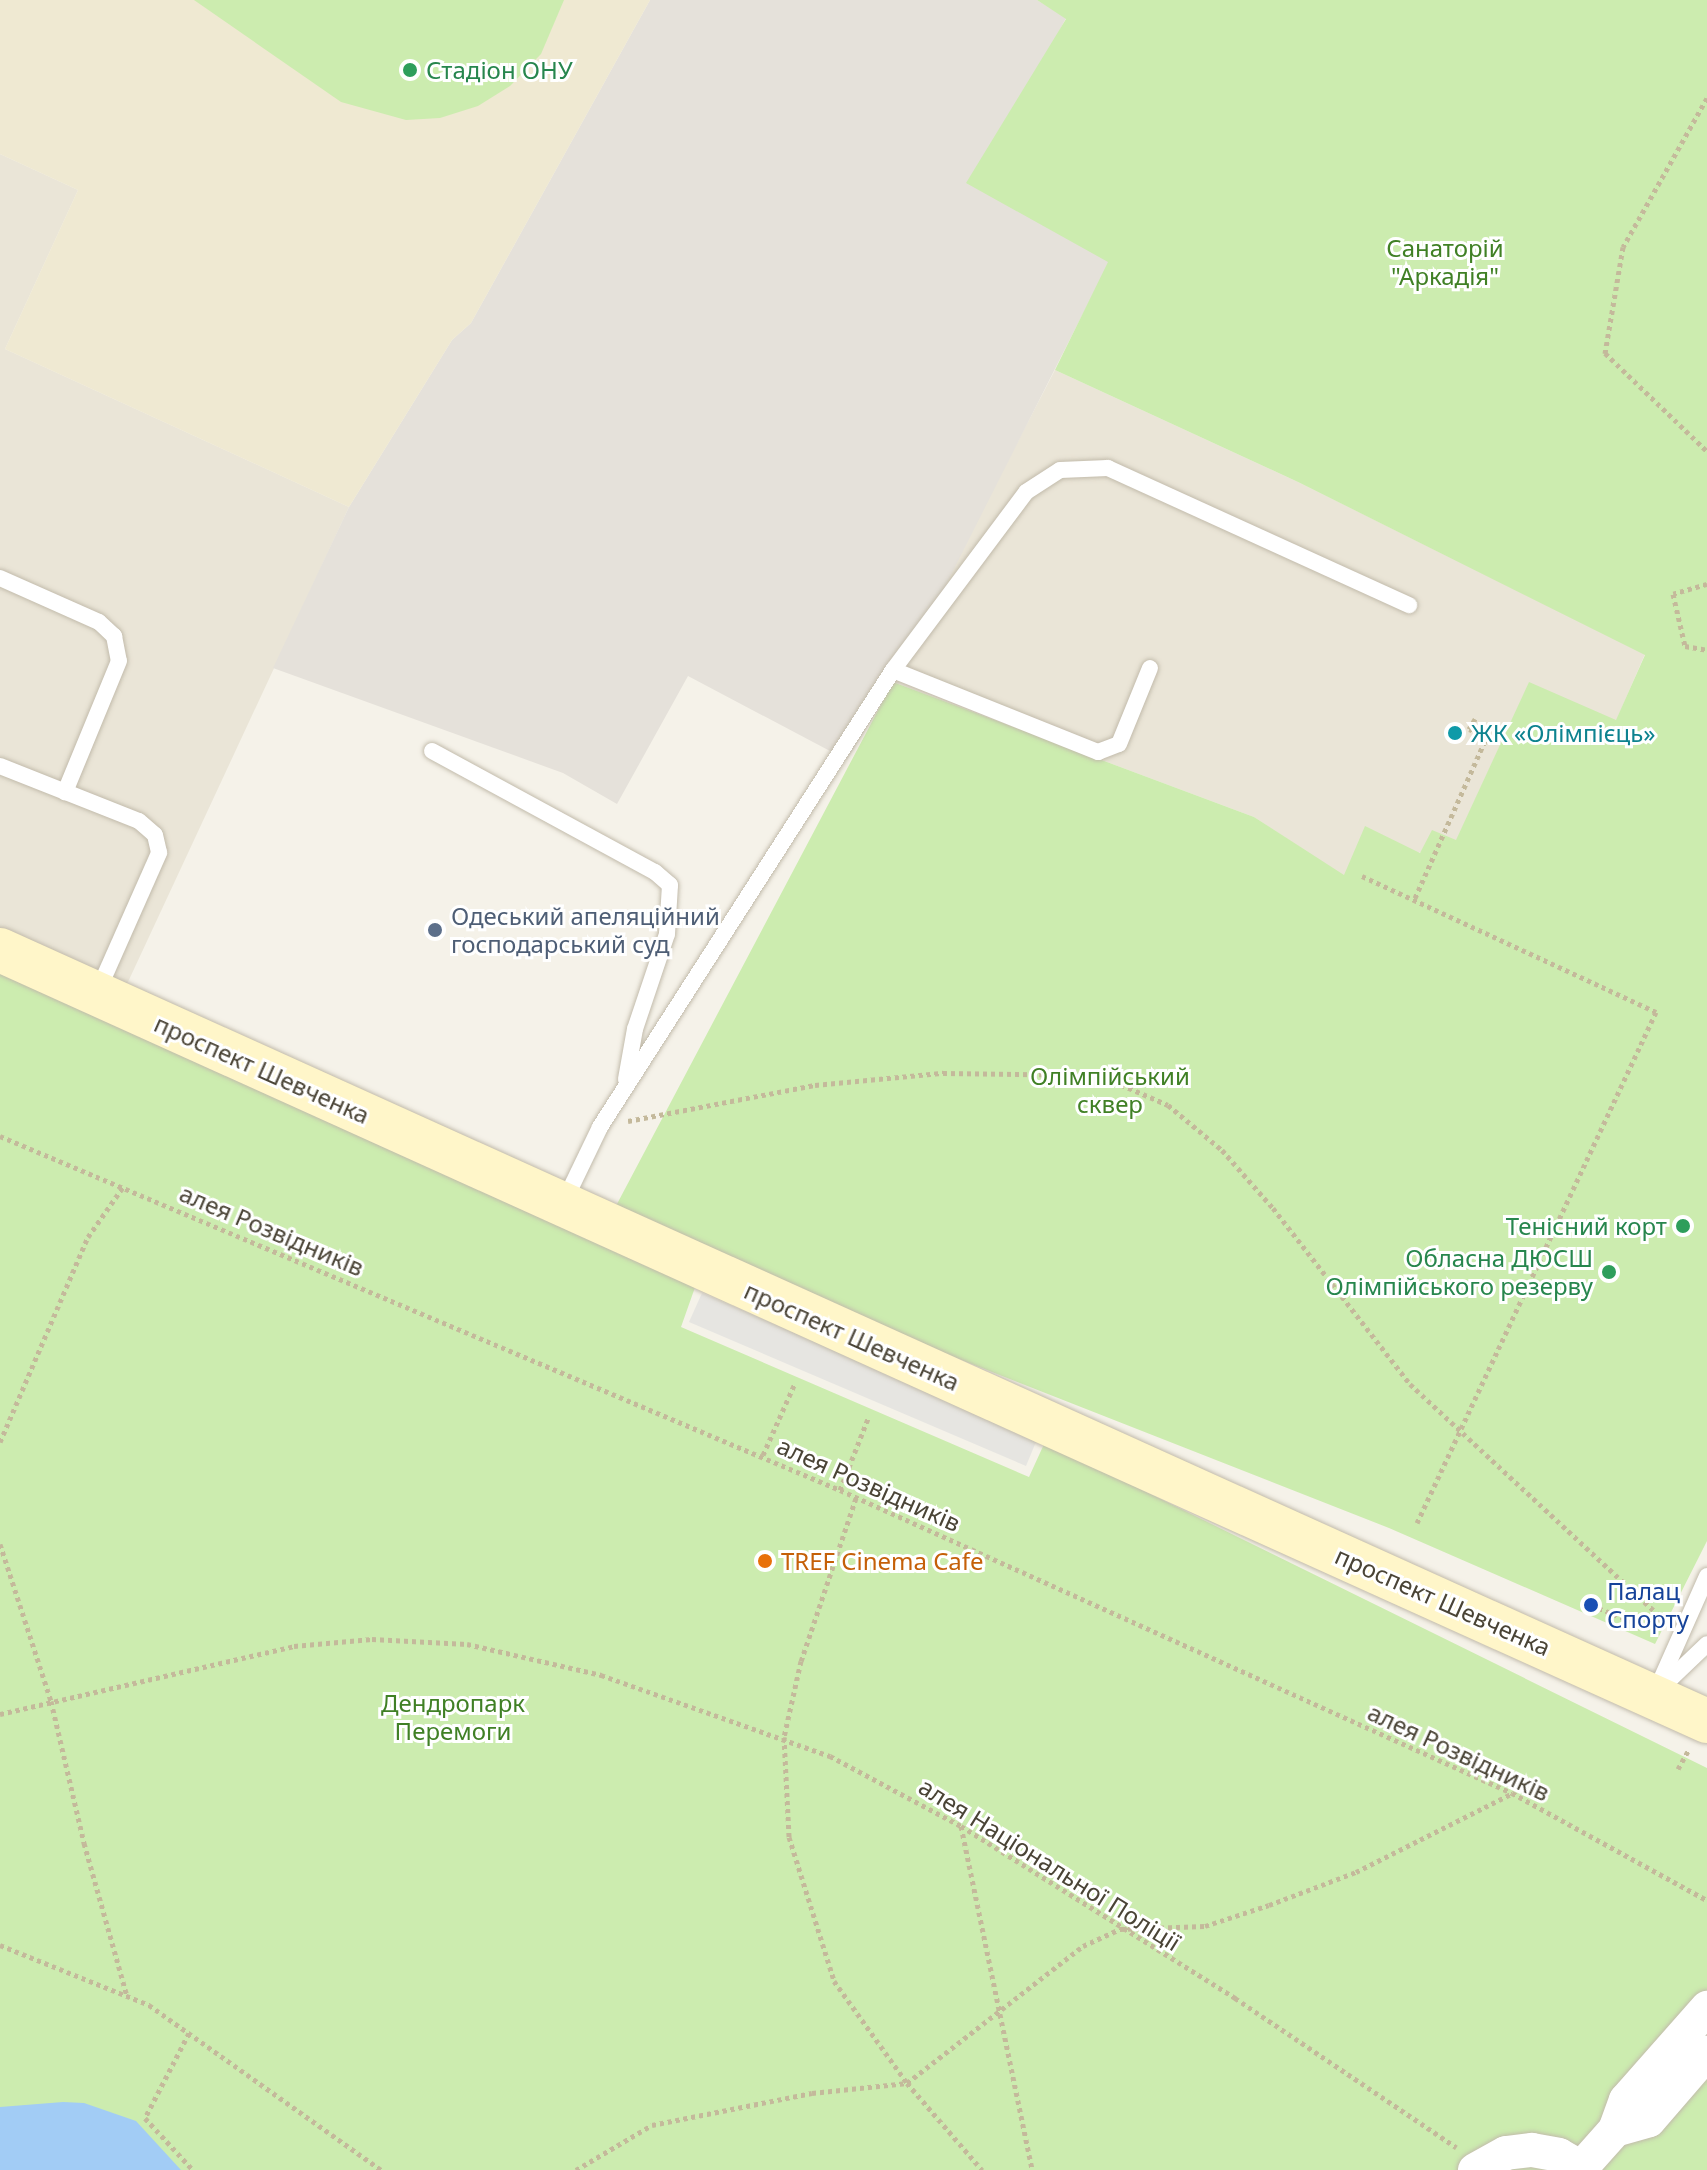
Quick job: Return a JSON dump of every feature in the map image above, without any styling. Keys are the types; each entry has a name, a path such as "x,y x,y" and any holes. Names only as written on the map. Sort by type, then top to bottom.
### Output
{"main road":[{"name":"проспект Шевченка","path":"0,950 1706,1721"}],"street":[{"path":"1478,2167 1532,2150 1559,2155 1584,2169 1615,2130 1626,2100 1707,2008"},
{"path":"1615,2130 1649,2120 1707,2053"}],"lane":[{"path":"563,1206 600,1127 624,1088 893,670 1026,492 1060,470 1108,468 1409,605"},
{"path":"0,578 99,622 114,636 119,661 65,792"},
{"path":"893,670 1098,752 1119,744 1150,668"},
{"path":"432,751 655,872 670,885 667,934 635,1029 624,1088"},
{"path":"0,766 139,821 155,835 159,853 96,994"},
{"path":"1654,1695 1707,1576"},
{"path":"1654,1695 1707,1644"}],"path":[{"path":"1707,98 1623,247 1605,353 1707,451"},
{"path":"1707,584 1673,594 1685,646 1707,650"},
{"path":"1415,898 1487,736 1469,729 1475,719"},
{"path":"1362,876 1656,1012 1417,1523"},
{"path":"600,1127 815,1085 943,1073 1099,1075 1168,1105 1222,1150 1410,1384 1660,1620 1684,1628"},
{"name":"алея Розвідників","path":"0,1136 840,1490 1512,1793 1707,1900"},
{"path":"0,1442 88,1237 123,1187"},
{"path":"762,1456 795,1383"},
{"path":"840,1490 869,1416"},
{"path":"856,1498 801,1661 784,1737 789,1837 834,1981 907,2083 982,2170"},
{"path":"0,1544 51,1701 84,1843 127,1996"},
{"path":"1591,1605 1643,1626 1660,1620"},
{"name":"алея Національної Поліції","path":"0,1714 294,1646 372,1639 467,1644 586,1671 784,1737 961,1826 1120,1929 1235,1998 1478,2167"},
{"path":"576,2170 652,2125 812,2093 907,2083 1083,1946 1120,1929 1205,1926 1269,1905 1356,1872 1512,1793"},
{"path":"961,1826 1032,2170"},
{"path":"0,1945 127,1996 189,2033 381,2170"},
{"path":"189,2033 145,2118 193,2170"}],"shaded area":[{"path":"0,0 650,0 471,323 452,340 349,507 5,349 78,190 0,154"},
{"path":"650,0 1037,0 1066,18 1042,64 1109,262 911,654 847,760 688,676 617,804 563,773 273,668 349,507 452,340 471,323"},
{"path":"0,154 78,190 5,349 349,507 121,997 0,942"},
{"path":"1055,370 1298,482 1645,654 1616,721 1529,683 1456,841 1344,876 1254,817 893,682"},
{"path":"702,1293 1038,1437 1026,1466 689,1322"}],"green space":[{"name":"Стадіон ОНУ","path":"194,0 564,0 541,54 510,86 478,106 440,118 406,120 341,102"},
{"path":"1037,0 1707,0 1707,1541 1655,1644 1389,1528 608,1221 893,682 1254,817 1344,875 1365,826 1420,853 1432,830 1456,840 1529,682 1616,720 1645,655 1298,482 1055,370 1108,262 966,183 1066,19"},
{"name":"Дендропарк Перемоги","path":"0,956 699,1276 681,1327 1029,1477 1045,1442 1707,1768 1707,2170 0,2170"}],"water":[{"path":"84,2103 136,2121 181,2170 0,2170 0,2107"}],"place":[{"name":"Стадіон ОНУ","path":"410,70"},
{"name":"ЖК «Олімпієць»","path":"1455,733"},
{"name":"Одеський апеляційний господарський суд","path":"435,930"},
{"name":"Тенісний корт","path":"1683,1226"},
{"name":"Обласна ДЮСШ Олімпійського резерву","path":"1609,1272"},
{"name":"TREF Cinema Cafe","path":"765,1561"},
{"name":"Палац Спорту","path":"1591,1605"}],"park label":[{"name":"Санаторій \"Аркадія\"","path":"1445,262"},
{"name":"Олімпійський сквер","path":"1110,1090"}]}
